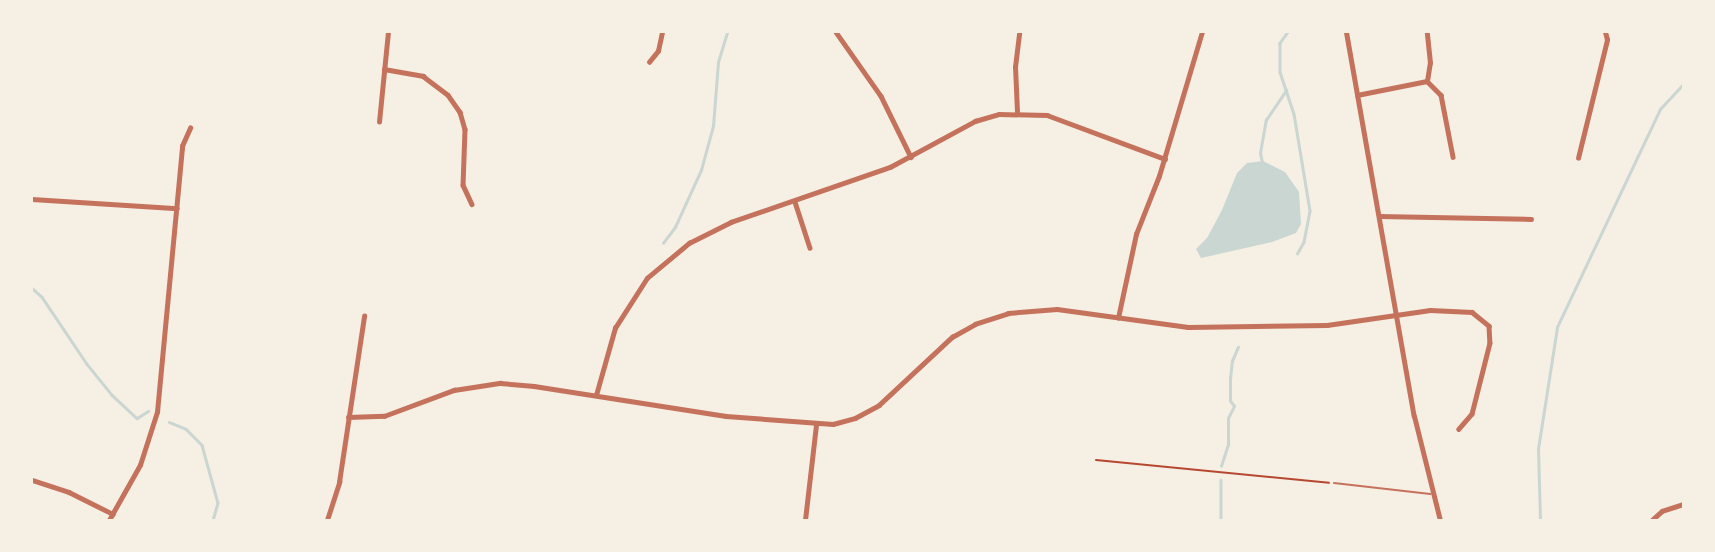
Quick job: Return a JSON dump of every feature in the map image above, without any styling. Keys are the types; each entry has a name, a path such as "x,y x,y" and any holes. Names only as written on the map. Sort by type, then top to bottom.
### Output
{"street":[{"path":"379,122 388,32"},
{"path":"649,62 658,51 662,32"},
{"path":"836,32 881,96 911,157"},
{"path":"1017,112 1015,67 1019,32"},
{"path":"1118,318 1136,234 1165,159 1202,32"},
{"path":"1346,32 1396,313 1432,494 1440,520"},
{"path":"1427,32 1430,54 1427,80"},
{"path":"1578,158 1607,40 1605,32"},
{"path":"384,69 423,76 448,95 460,111 465,129 463,185 472,204"},
{"path":"1357,95 1427,80"},
{"path":"1427,80 1441,94 1453,157"},
{"path":"596,395 615,328 638,290 655,270 711,230 795,202 911,157 975,121 1017,112 1063,120 1165,159"},
{"path":"109,520 140,465 156,420 182,146 190,128"},
{"path":"32,199 177,208"},
{"path":"795,202 810,248"},
{"path":"1379,216 1531,219"},
{"path":"348,417 384,416 437,396 482,385 518,384 726,416 816,425 845,421 867,412 890,395 940,346 982,321 1038,309 1063,309 1188,327 1349,323 1396,313 1430,310 1472,312 1489,326 1490,343 1472,414 1459,429"},
{"path":"327,520 339,482 364,316"},
{"path":"805,520 816,425"},
{"path":"32,480 69,492 113,514"},
{"path":"1652,520 1670,507 1684,504"}],"lane":[{"path":"1334,483 1432,494"}],"path":[{"path":"1096,460 1334,483"}],"shaded area":[{"path":"1263,161 1285,172 1299,192 1301,224 1296,233 1272,242 1201,258 1196,249 1207,238 1237,173 1247,163"}],"waterway":[{"path":"663,243 675,227 701,170 713,126 718,62 727,32"},
{"path":"1288,32 1280,43 1280,72 1294,114 1310,211 1304,242 1298,253"},
{"path":"1540,520 1538,449 1557,327 1660,109 1684,83"},
{"path":"1262,163 1260,153 1266,120 1286,90"},
{"path":"32,288 42,297 87,364 112,395 137,418 148,411"},
{"path":"1221,466 1228,444 1228,418 1234,406 1230,401 1230,379 1232,361 1238,347"},
{"path":"169,422 186,429 202,445 218,503 213,520"},
{"path":"1221,480 1221,520"}]}
